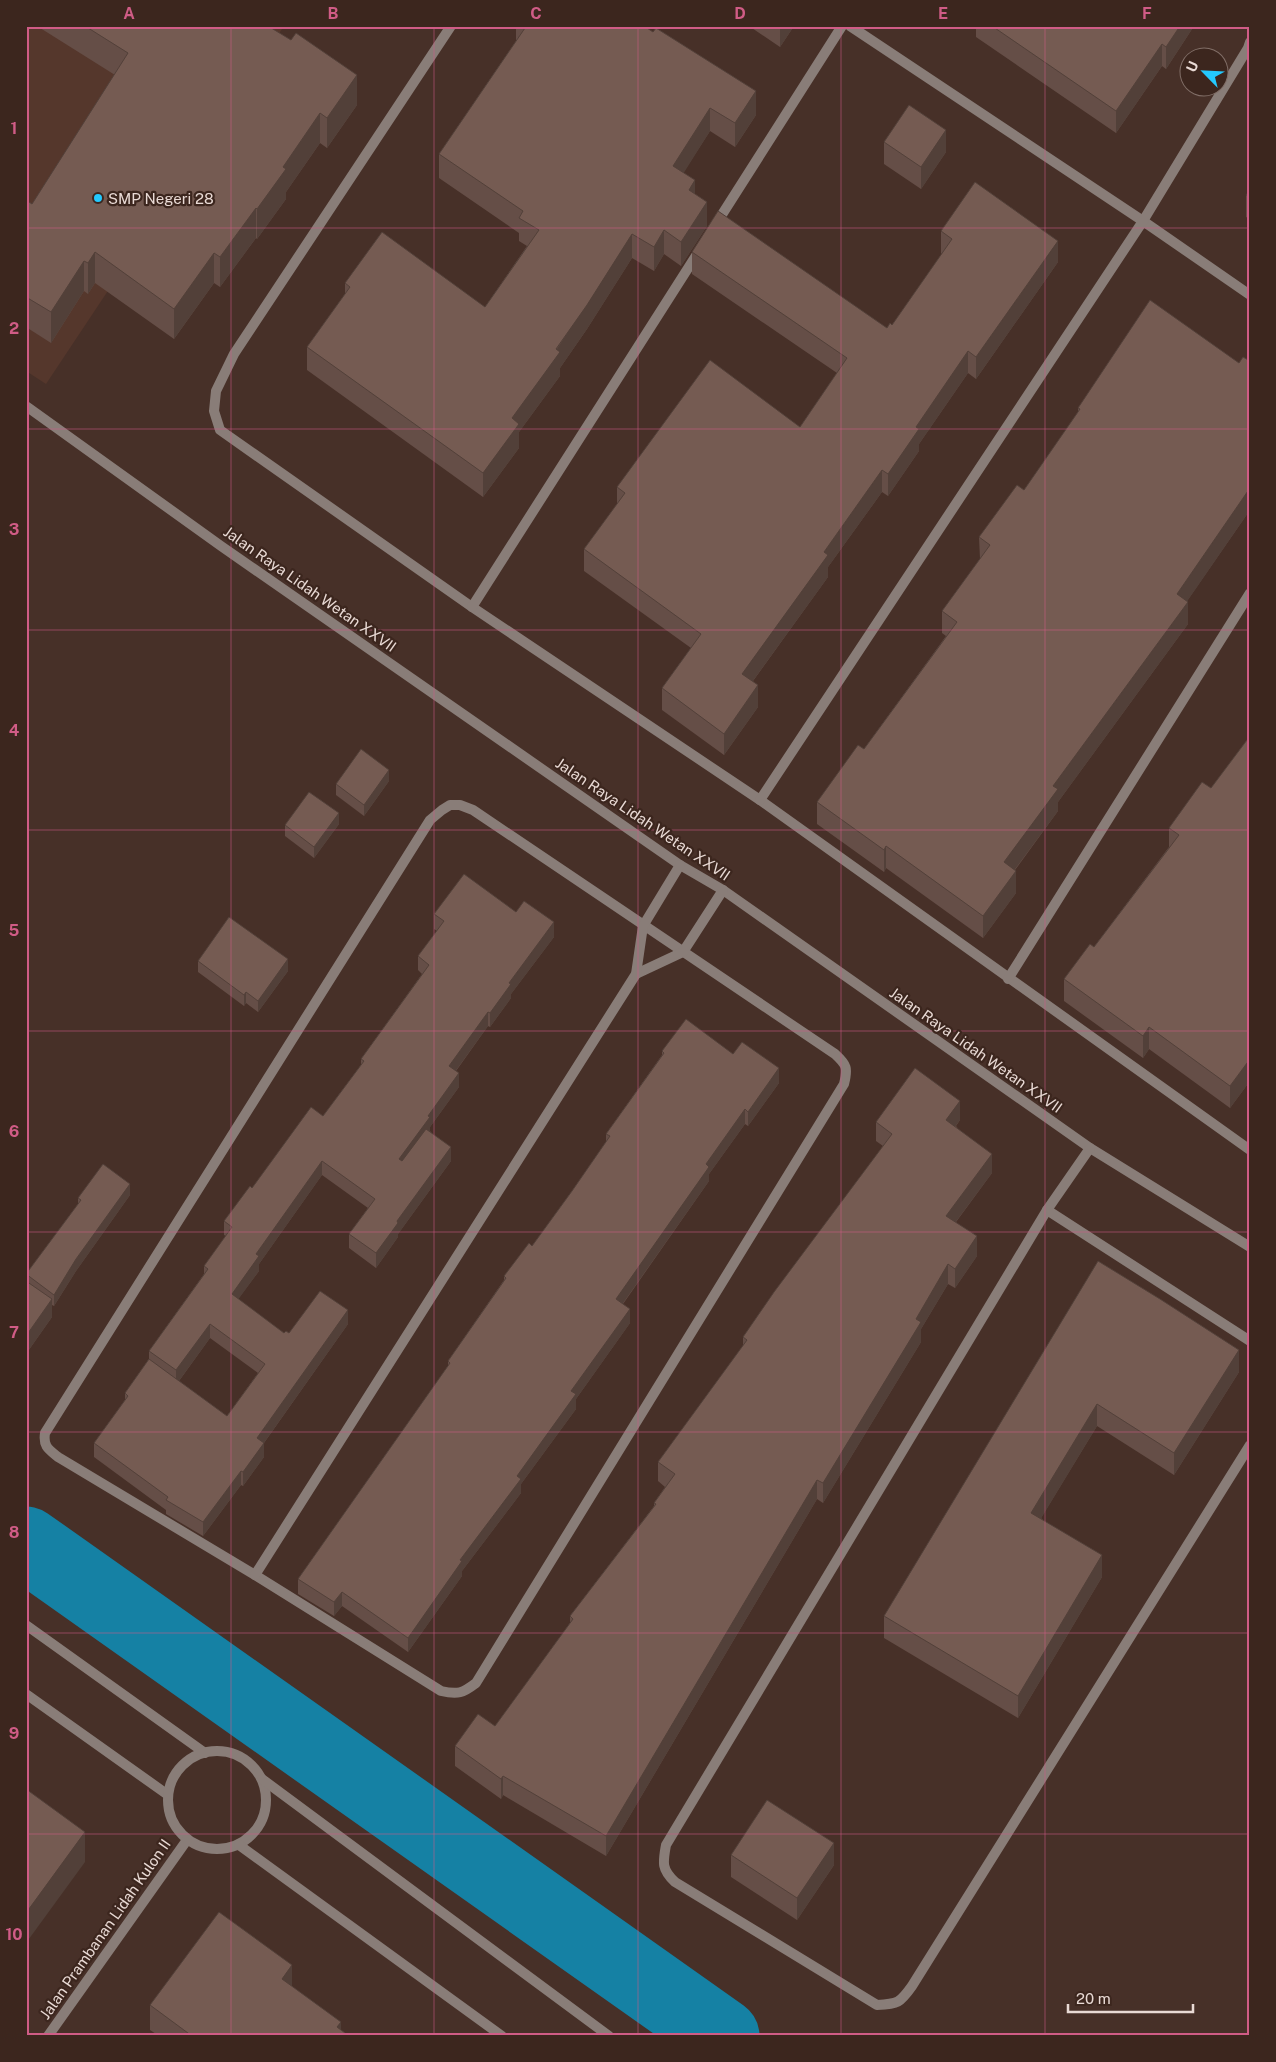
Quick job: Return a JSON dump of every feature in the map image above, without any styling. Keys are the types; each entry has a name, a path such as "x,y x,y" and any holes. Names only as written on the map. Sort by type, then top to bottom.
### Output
{"street":[{"path":"451,26 234,354 216,391 214,411 220,430 472,606 760,800 1008,979 1250,1150"},
{"path":"472,606 842,26"},
{"path":"850,26 1250,294"},
{"path":"760,800 1143,221 1249,46"},
{"name":"Jalan Raya Lidah Wetan XXVII","path":"26,406 221,546 680,865 723,890 1090,1148 1250,1247"},
{"path":"1008,979 1250,593"},
{"path":"450,805 460,805 473,810 643,926 835,1054 844,1062 847,1071 844,1084 476,1683 465,1692 454,1694 441,1691 46,1448 45,1433 430,820 450,805"},
{"path":"255,1575 636,974 643,926 680,865"},
{"path":"636,974 683,952 723,890"},
{"path":"1090,1148 1047,1210 666,1845 663,1860 665,1873 675,1882 877,2005 895,2004 904,1997 912,1986 1250,1445"},
{"path":"1047,1210 1250,1341"},
{"path":"26,1625 205,1752"},
{"path":"26,1694 168,1795"},
{"path":"262,1779 266,1794 266,1810 260,1824 251,1836 239,1845 226,1849 212,1849 199,1846 187,1840 178,1830 172,1819 168,1795 172,1780 180,1768 205,1752 222,1751 238,1755 252,1765 262,1779 609,2036"},
{"name":"Jalan Prambanan Lidah Kulon II","path":"48,2036 187,1840"},
{"path":"239,1845 502,2036"}],"shaded area":[{"name":"SMP Negeri 28","path":"26,26 284,26 46,384 26,371"}],"building":[{"path":"85,26 268,26 291,40 296,33 357,75 327,118 320,113 283,167 286,169 257,209 220,257 214,253 174,309 95,252 88,263 84,261 51,312 26,297 26,200 32,204 128,53"},
{"path":"522,26 644,26 653,32 656,28 756,91 735,123 710,108 673,166 695,180 689,190 707,202 681,242 664,230 654,247 632,234 587,305 556,349 560,352 512,418 519,424 483,473 307,347 350,287 345,283 382,232 485,307 539,230 519,218 523,211 439,154 525,28"},
{"path":"992,26 1180,26 1166,47 1162,44 1116,111"},
{"path":"909,105 946,130 921,167 884,142"},
{"path":"975,182 1058,241 976,357 968,351 916,427 919,429 888,474 882,470 824,552 828,555 742,674 758,685 724,734 662,688 701,634 584,549 625,493 617,487 710,360 800,427 847,358 692,252 718,211 887,328 890,323 892,325 952,239 941,231"},
{"path":"1150,300 1239,363 1243,357 1250,361 1250,488 1177,594 1188,602 1053,786 1058,789 1004,862 1016,871 983,916 886,846 884,850 817,802 858,745 864,749 957,622 942,611 990,545 979,537 1017,485 1024,490 1080,409 1078,408"},
{"path":"1250,736 1250,1059 1230,1086 1149,1027 1143,1036 1064,979 1090,944 1094,947 1179,835 1169,828 1202,782 1211,788"},
{"path":"361,749 389,770 364,805 336,784"},
{"path":"309,792 339,813 314,847 285,825"},
{"path":"464,874 516,912 524,901 554,922 509,983 511,984 490,1013 488,1012 449,1066 459,1073 399,1159 402,1161 426,1129 451,1147 376,1253 349,1234 375,1199 322,1161 256,1254 259,1256 232,1294 284,1333 286,1331 289,1333 320,1291 348,1310 257,1438 264,1443 203,1522 166,1500 168,1497 94,1443 128,1396 125,1393 149,1359 227,1416 265,1364 210,1324 176,1370 149,1351 208,1269 204,1266 232,1227 224,1221 250,1186 252,1188 311,1107 323,1116 364,1061 361,1059 429,965 418,956 444,921 434,914"},
{"path":"229,917 288,959 258,1001 246,992 244,995 198,961"},
{"path":"686,1019 733,1054 742,1042 779,1068 748,1112 745,1109 706,1164 709,1167 616,1299 630,1309 571,1391 576,1394 517,1476 521,1479 460,1560 462,1561 408,1638 342,1592 334,1602 298,1579 450,1363 448,1361 506,1278 504,1276 529,1243 532,1246 572,1191 610,1136 606,1134"},
{"path":"915,1068 960,1101 946,1120 992,1154 946,1216 977,1236 955,1269 948,1264 916,1319 921,1322 823,1483 817,1480 606,1836 503,1776 501,1779 455,1746 478,1714 495,1726 573,1619 570,1616 656,1504 654,1503 675,1474 658,1462 747,1340 743,1337 774,1292 892,1134 876,1122"},
{"path":"103,1164 130,1184 76,1259 54,1295 26,1274 81,1200 78,1198"},
{"path":"1098,1261 1239,1350 1174,1453 1097,1404 1031,1513 1102,1555 1018,1696 884,1616"},
{"path":"26,1281 52,1299 26,1336"},
{"path":"26,1789 85,1832 26,1913"},
{"path":"767,1800 834,1843 797,1898 731,1855"},
{"path":"219,1912 292,1965 282,1979 341,2022 337,2027 349,2036 192,2036 150,2005"}],"waterway":[{"path":"26,1544 722,2036"}],"place":[{"name":"SMP Negeri 28","path":"98,198"}]}
